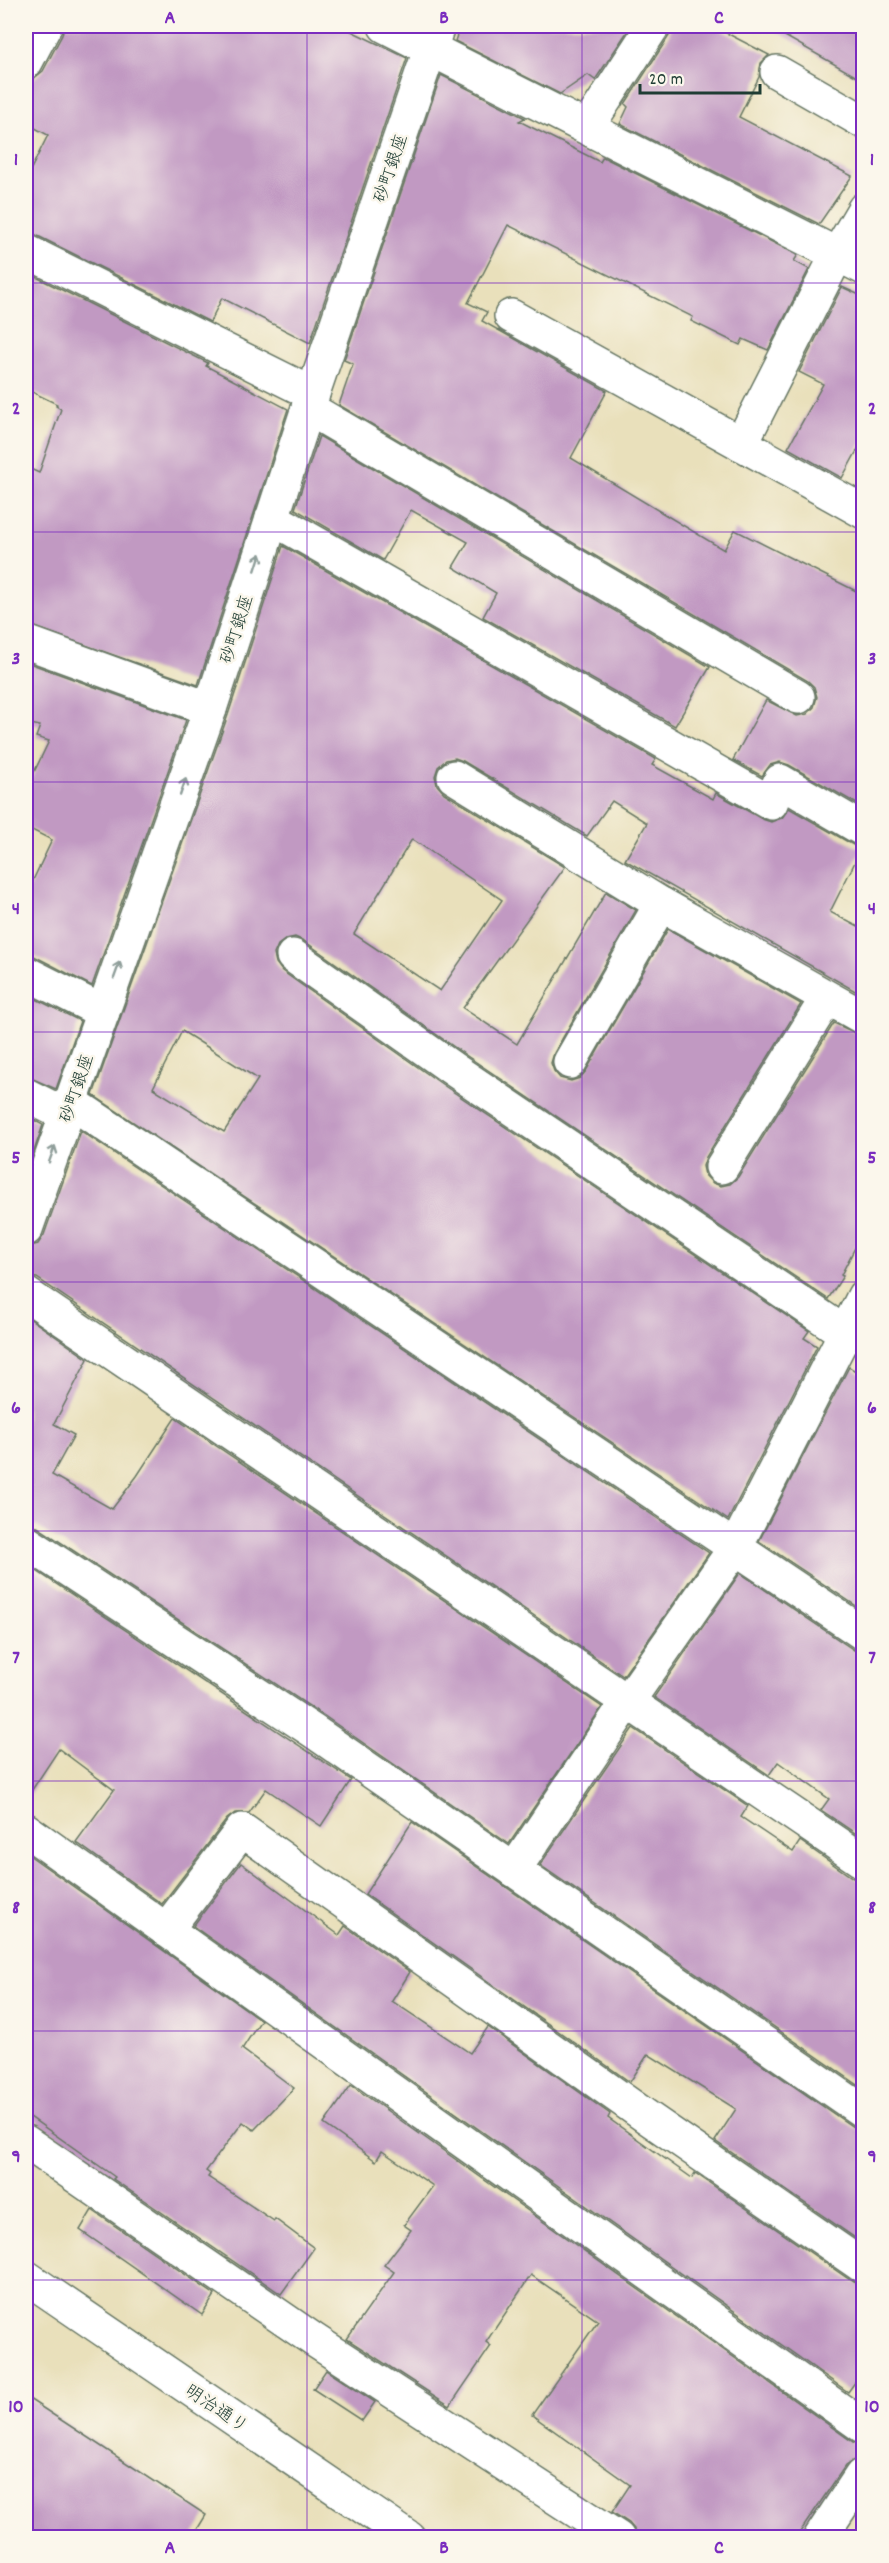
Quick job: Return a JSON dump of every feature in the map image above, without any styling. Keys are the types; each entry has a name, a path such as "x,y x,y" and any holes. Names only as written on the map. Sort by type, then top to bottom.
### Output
{"street":[{"path":"26,62 45,26"},
{"path":"385,26 435,37 588,126 850,261"},
{"path":"588,126 653,26"},
{"name":"砂町銀座","path":"26,1229 210,709 311,401 435,37"},
{"path":"777,72 864,122"},
{"path":"741,444 850,261 864,209"},
{"path":"26,251 311,401 798,697"},
{"path":"511,316 864,512"},
{"path":"272,518 771,803 780,781 864,830"},
{"path":"26,642 210,709"},
{"path":"454,777 661,904 864,1018"},
{"path":"570,1062 661,904"},
{"path":"293,956 456,1071 845,1333"},
{"path":"26,973 103,1012"},
{"path":"722,1167 827,998"},
{"path":"26,1095 69,1109 864,1634"},
{"path":"26,1294 864,1862"},
{"path":"514,1870 735,1548 864,1296"},
{"path":"26,1542 314,1731 864,2112"},
{"path":"26,1830 864,2427"},
{"path":"166,1930 242,1830 644,2115 864,2267"},
{"path":"26,2142 314,2340 618,2538"},
{"name":"明治通り","path":"26,2277 409,2538"},
{"path":"820,2538 861,2476"}],"building":[{"path":"64,26 341,26 407,58 310,343 222,298 210,322 26,232 26,179 48,135 26,123 26,93 33,79 43,71 62,35"},
{"path":"460,26 631,26 595,80 588,75 560,94 455,41"},
{"path":"671,26 713,26 769,55 761,63 759,77 739,117 852,176 819,224 620,124 628,107 625,104 669,36"},
{"path":"767,26 864,26 864,81"},
{"path":"441,75 525,118 519,121 600,162 603,157 798,255 794,261 809,269 768,350 743,339 740,345 691,321 693,317 508,225 468,303 487,312 482,321 607,391 571,458 724,550 735,530 864,595 864,808 789,765 780,762 770,765 762,776 733,760 766,700 797,716 807,714 814,707 817,697 814,687 808,681 339,405 353,364 344,360"},
{"path":"26,272 208,363 206,366 288,409 198,685 26,624 26,467 39,473 61,409 56,406 57,404 26,389"},
{"path":"842,287 864,297 864,438 842,478 788,448 823,384 799,372"},
{"path":"319,436 710,667 675,726 483,617 496,593 453,567 468,542 411,510 383,560 295,509"},
{"path":"283,546 656,759 652,765 713,799 716,793 771,822 782,818 789,808 862,848 830,912 864,930 864,996 625,860 647,823 612,801 587,836 463,761 455,758 446,760 438,767 435,776 437,785 444,793 565,867 463,1008 517,1044 606,892 636,910 554,1053 551,1063 560,1078 571,1081 580,1078 586,1071 668,929 801,1004 706,1157 703,1166 705,1175 713,1183 721,1186 730,1184 738,1177 834,1023 864,1037 864,1230 841,1275 843,1276 828,1299 467,1056 304,941 295,937 286,939 278,945 274,954 276,963 282,971 446,1087 809,1331 804,1338 817,1346 728,1520 93,1095 228,715","holes":["412,839 502,900 440,991 354,934","182,1031 258,1079 224,1132 153,1088"]},
{"path":"26,662 186,720 92,986 26,954 26,895 52,840 26,827 26,789 49,741 36,737 40,726 26,723"},
{"path":"26,994 80,1021 56,1089 26,1076"},
{"path":"26,1116 43,1125 26,1174"},
{"path":"81,1131 709,1553 623,1676 37,1278 26,1276 26,1247 38,1244 44,1235"},
{"path":"26,1316 88,1359 54,1424 74,1435 52,1475 112,1509 175,1418 602,1707 509,1844 323,1715 36,1526 26,1524"},
{"path":"849,1367 864,1376 864,1611 759,1541"},
{"path":"26,1564 351,1780 321,1826 266,1789 249,1813 235,1813 227,1819 162,1904 76,1842 114,1790 59,1749 26,1799"},
{"path":"740,1573 854,1650 864,1653 864,1839 821,1810 829,1799 778,1762 769,1775 654,1697"},
{"path":"633,1728 748,1806 741,1817 793,1852 800,1841 853,1878 864,1881 864,2089 540,1865"},
{"path":"412,1822 853,2127 864,2131 864,2244 715,2141 736,2109 648,2054 630,2082 365,1894"},
{"path":"26,1853 261,2020 242,2049 294,2088 254,2130 243,2122 206,2171 210,2174 208,2177 274,2221 275,2219 314,2248 281,2294 113,2179 115,2177 26,2114"},
{"path":"241,1863 339,1935 345,1926 410,1972 392,2001 470,2053 488,2027 610,2114 608,2118 692,2178 695,2173 853,2282 864,2286 864,2370 848,2392 193,1926"},
{"path":"351,2085 853,2442 864,2446 864,2450 857,2458 845,2466 796,2538 636,2538 634,2529 629,2523 612,2512 630,2485 532,2415 598,2321 531,2275 486,2342 491,2346 450,2406 347,2339 394,2272 384,2265 411,2230 404,2225 433,2186 382,2151 376,2161 324,2124"},
{"path":"92,2210 215,2295 202,2315 80,2230"},
{"path":"326,2370 375,2402 362,2421 313,2389"},
{"path":"26,2397 206,2515 192,2538 26,2538"}]}
